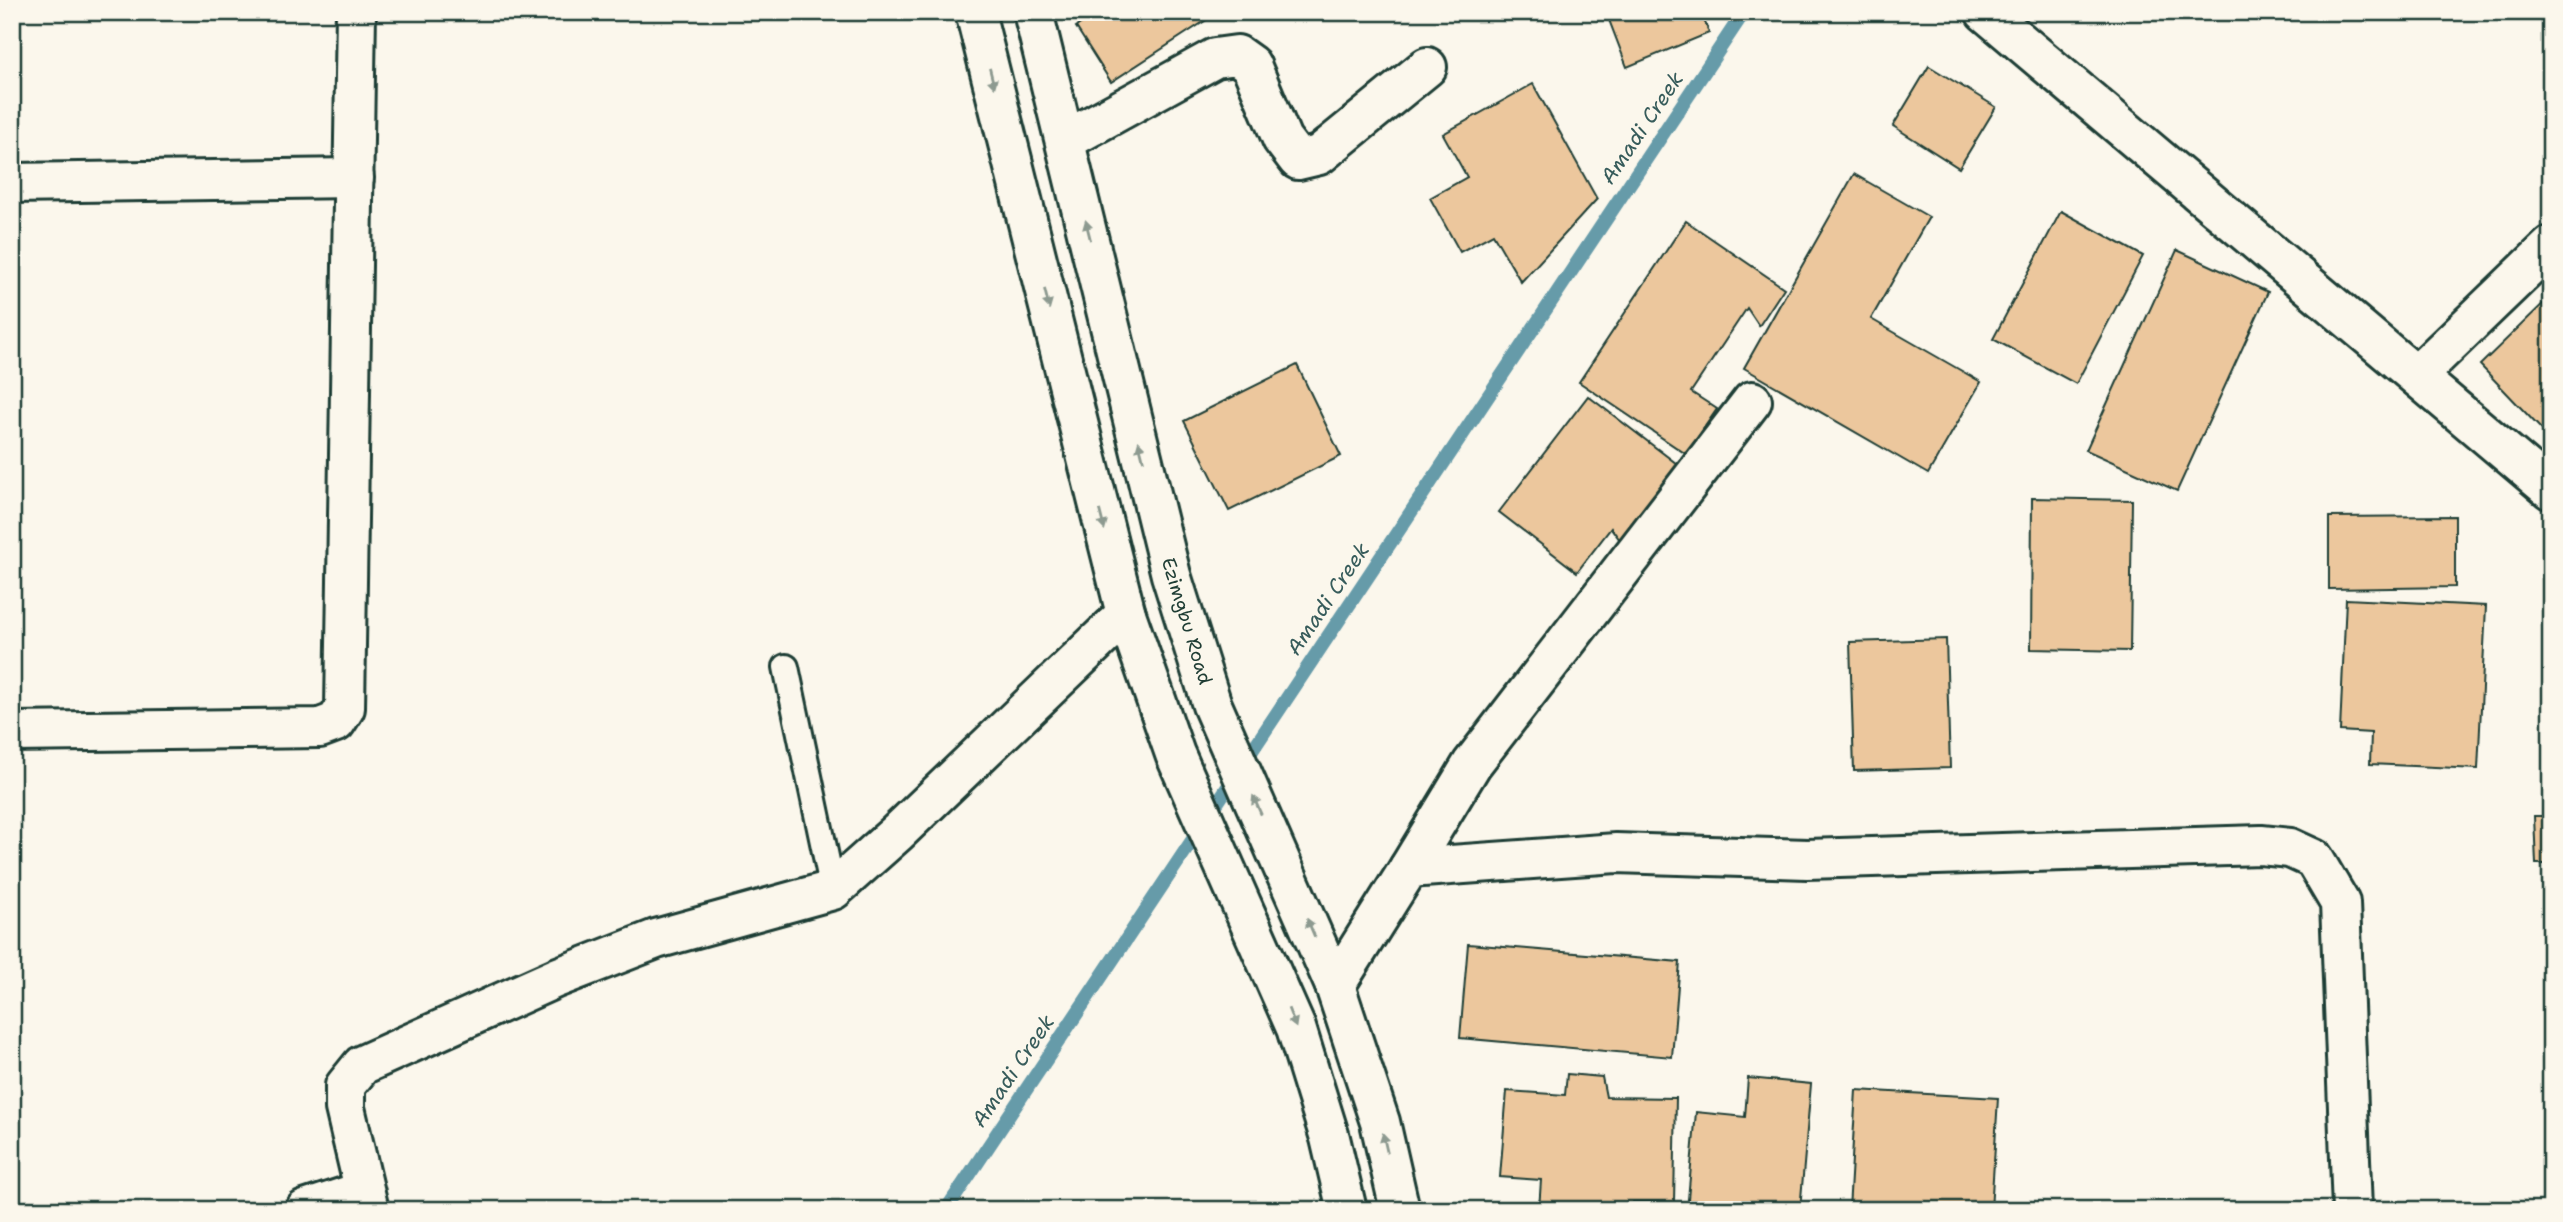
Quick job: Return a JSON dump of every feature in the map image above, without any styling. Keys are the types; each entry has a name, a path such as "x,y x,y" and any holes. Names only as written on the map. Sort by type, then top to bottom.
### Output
{"street":[{"path":"12,732 320,728 336,722 345,708 356,12"},
{"path":"975,12 1126,614 1175,754 1296,1028 1330,1138 1347,1210"},
{"name":"Ezimgbu Road","path":"1033,12 1171,575 1212,705 1335,986 1380,1122 1400,1210"},
{"path":"1985,12 2551,489"},
{"path":"1066,140 1214,58 1237,55 1251,65 1282,139 1298,160 1319,155 1427,66"},
{"path":"12,183 354,178"},
{"path":"2417,375 2551,246"},
{"path":"1335,986 1472,764 1752,401"},
{"path":"305,1210 366,1201 345,1108 345,1086 362,1065 555,978 656,939 833,890 897,833 1126,614"},
{"path":"1409,868 1616,853 1807,859 2261,845 2290,848 2315,859 2340,903 2351,1210"}],"lane":[{"path":"786,667 833,890"}],"building":[{"path":"1098,12 1204,12 1208,19 1111,82 1076,27"},
{"path":"1606,12 1701,12 1709,33 1627,67"},
{"path":"1929,66 1996,107 1959,168 1893,126"},
{"path":"1533,84 1597,199 1521,282 1493,234 1460,252 1430,198 1467,177 1443,134"},
{"path":"1854,174 1929,217 1871,319 1981,382 1928,474 1744,368"},
{"path":"2061,211 2143,256 2076,384 1993,339"},
{"path":"1686,221 1784,288 1759,326 1747,308 1691,392 1717,409 1686,454 1579,382"},
{"path":"2177,250 2268,292 2177,491 2086,450"},
{"path":"2551,296 2551,421 2542,430 2480,365"},
{"path":"1297,365 1341,456 1229,511 1184,421"},
{"path":"1588,396 1681,467 1623,544 1611,528 1577,572 1499,512"},
{"path":"2032,498 2132,500 2130,651 2031,649"},
{"path":"2455,516 2455,587 2329,589 2329,517"},
{"path":"2346,599 2486,606 2478,769 2370,764 2371,733 2340,731"},
{"path":"1946,639 1950,768 1854,771 1850,642"},
{"path":"2534,816 2551,816 2551,864 2536,864"},
{"path":"1468,944 1680,962 1672,1057 1460,1038"},
{"path":"1567,1074 1602,1077 1606,1097 1676,1098 1674,1202 1633,1202 1631,1210 1539,1210 1541,1180 1500,1177 1507,1091 1565,1095"},
{"path":"1748,1078 1811,1084 1800,1210 1687,1210 1696,1112 1745,1117"},
{"path":"1856,1090 1998,1098 1991,1210 1849,1210"}],"waterway":[{"name":"Amadi Creek","path":"946,1210 1744,12"}]}
